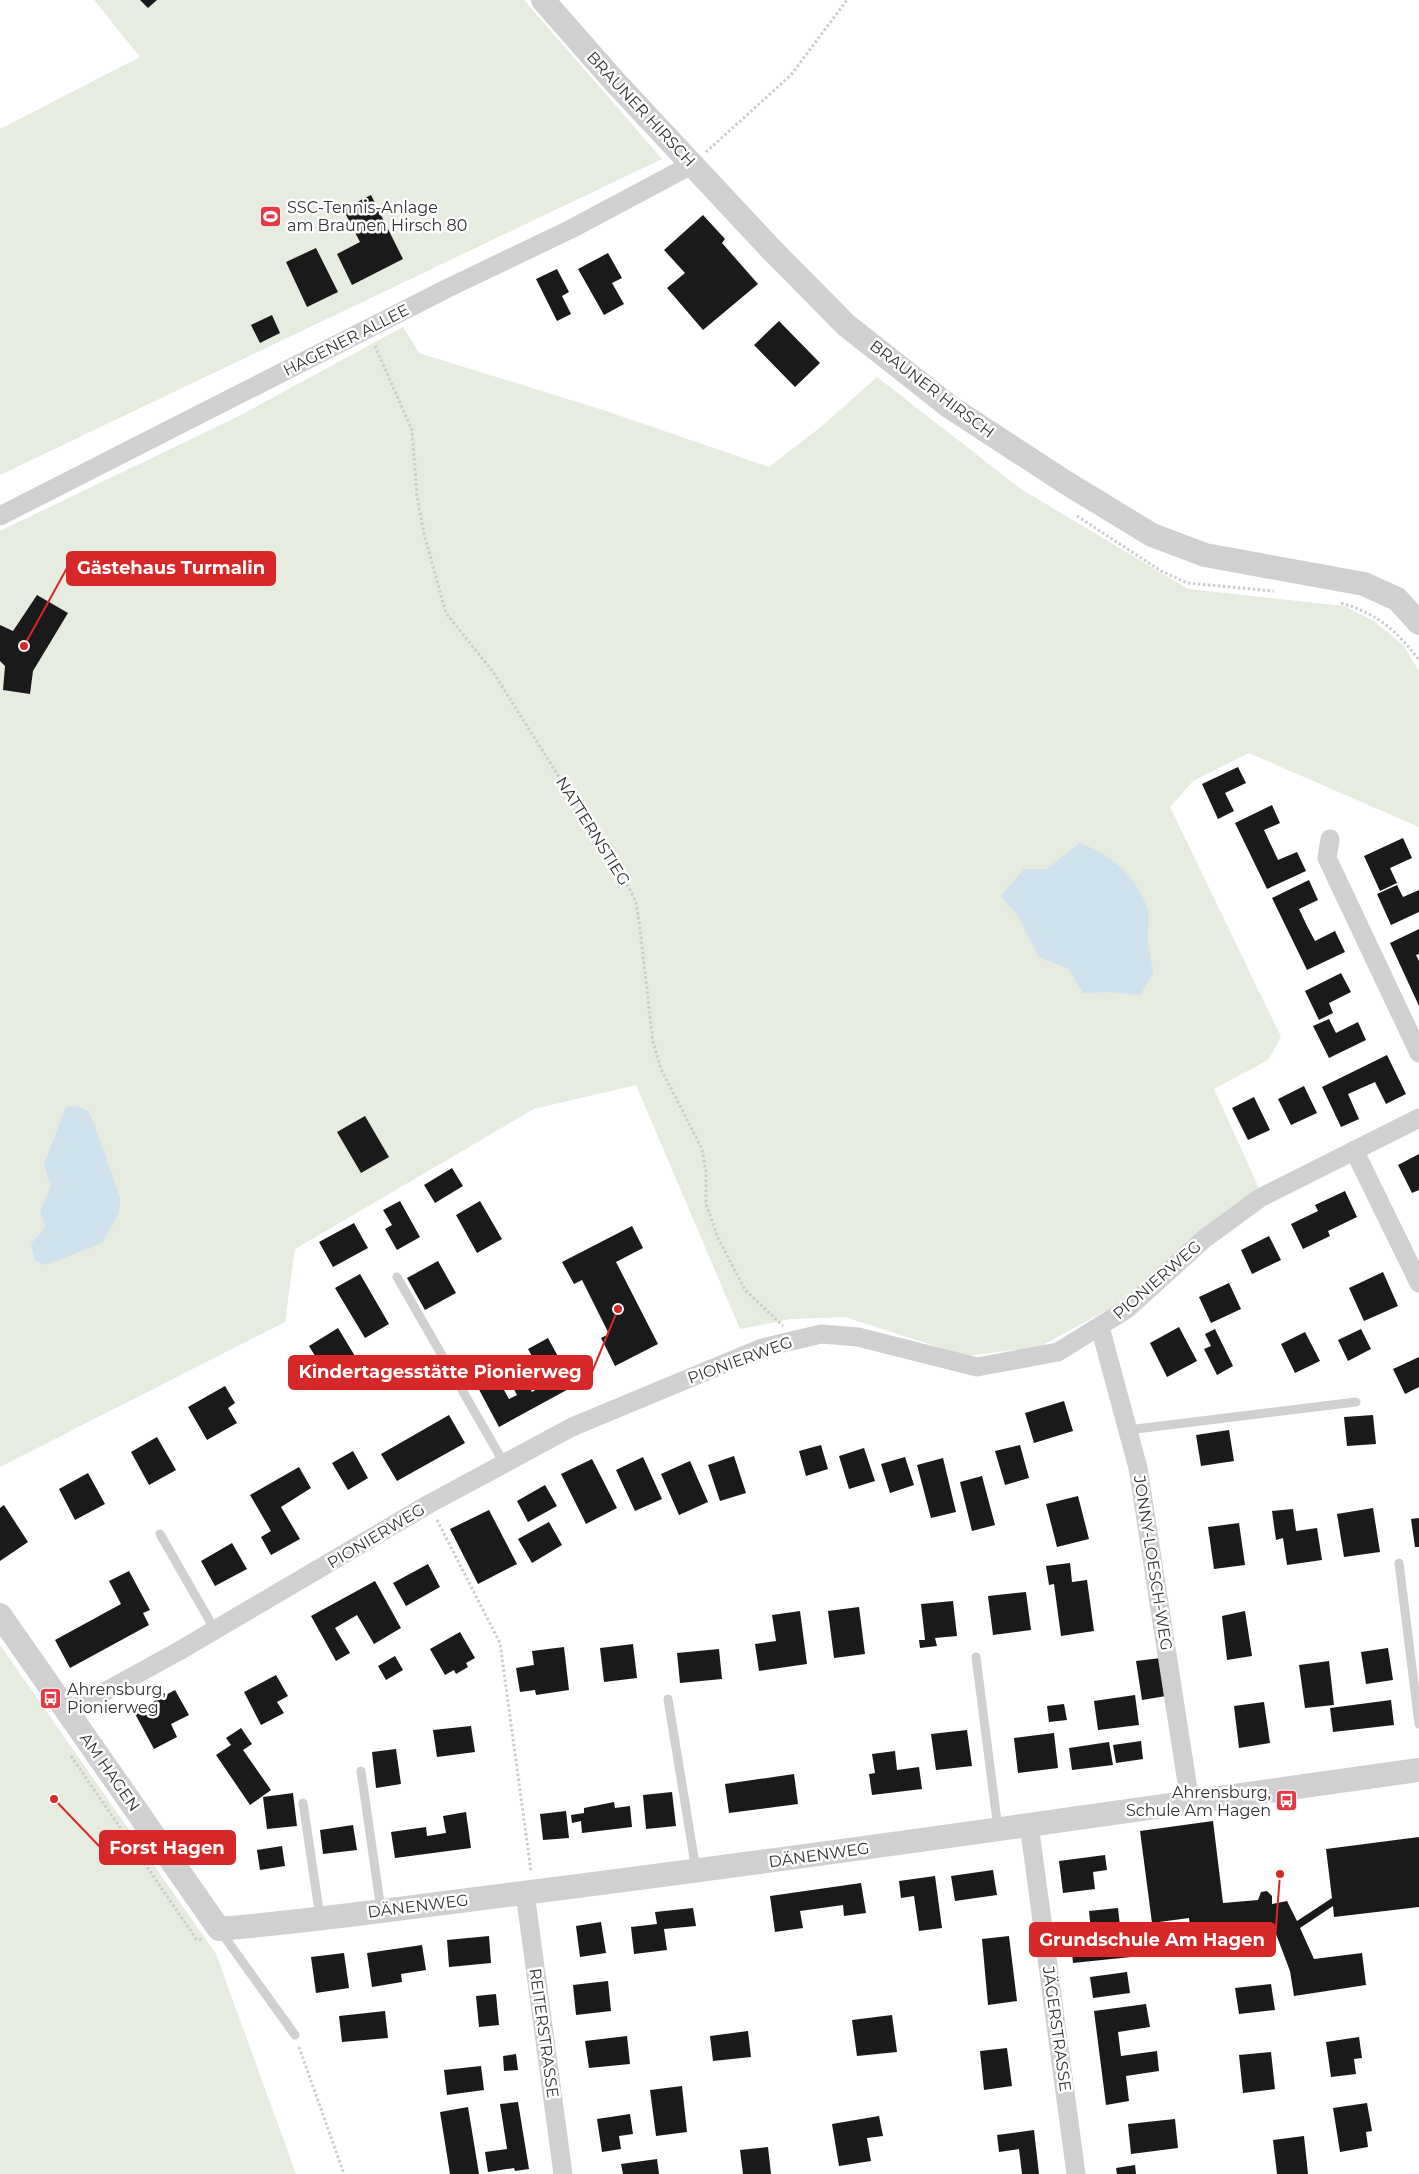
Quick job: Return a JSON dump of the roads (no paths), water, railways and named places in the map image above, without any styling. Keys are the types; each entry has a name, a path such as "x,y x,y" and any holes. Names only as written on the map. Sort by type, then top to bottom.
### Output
{"street":[{"name":"BRAUNER HIRSCH","path":"543,0 615,82 770,248 846,325 950,407 1065,482 1152,535 1205,555 1364,584 1397,599 1419,623"},
{"name":"HAGENER ALLEE","path":"0,516 571,229 693,164"},
{"path":"1330,839 1327,858 1419,1053"},
{"name":"PIONIERWEG","path":"68,1712 215,1630 429,1504 504,1463 581,1423 762,1348 789,1340 821,1334 858,1337 977,1367 1058,1352 1100,1327 1127,1308 1204,1239 1260,1198 1419,1118"},
{"path":"1354,1150 1419,1283"},
{"name":"JONNY-LOESCH-WEG","path":"1100,1327 1138,1468 1190,1802"},
{"name":"AM HAGEN","path":"0,1616 219,1929"},
{"name":"DÄNENWEG","path":"219,1929 320,1920 381,1910 696,1872 1419,1770"},
{"name":"JÄGERSTRASSE","path":"1030,1824 1076,2174"},
{"name":"REITERSTRASSE","path":"529,1892 563,2174"}],"lane":[{"path":"397,1278 504,1463"},
{"path":"1128,1430 1356,1402"},
{"path":"160,1534 215,1630"},
{"path":"1399,1563 1419,1724"},
{"path":"976,1657 998,1829"},
{"path":"668,1699 696,1872"},
{"path":"361,1771 381,1910"},
{"path":"303,1803 320,1920"},
{"path":"219,1929 295,2035"}],"water":[{"path":"1079,843 1101,853 1120,867 1129,876 1142,896 1148,912 1148,943 1153,974 1140,995 1110,992 1083,993 1069,969 1039,957 1018,916 1001,896 1024,869 1047,869"},
{"path":"78,1106 89,1112 99,1137 120,1198 119,1213 102,1243 46,1265 35,1261 31,1244 45,1227 40,1211 51,1186 44,1164 66,1107"}],"place":[{"name":"SSC-Tennis-Anlage am Braunen Hirsch 80","path":"271,216"},
{"name":"Gästehaus Turmalin","path":"24,646"},
{"name":"Kindertagesstätte Pionierweg","path":"618,1309"},
{"name":"Ahrensburg, Pionierweg","path":"51,1698"},
{"name":"Forst Hagen","path":"54,1799"},
{"name":"Ahrensburg, Schule Am Hagen","path":"1287,1801"},
{"name":"Grundschule Am Hagen","path":"1280,1874"}]}
